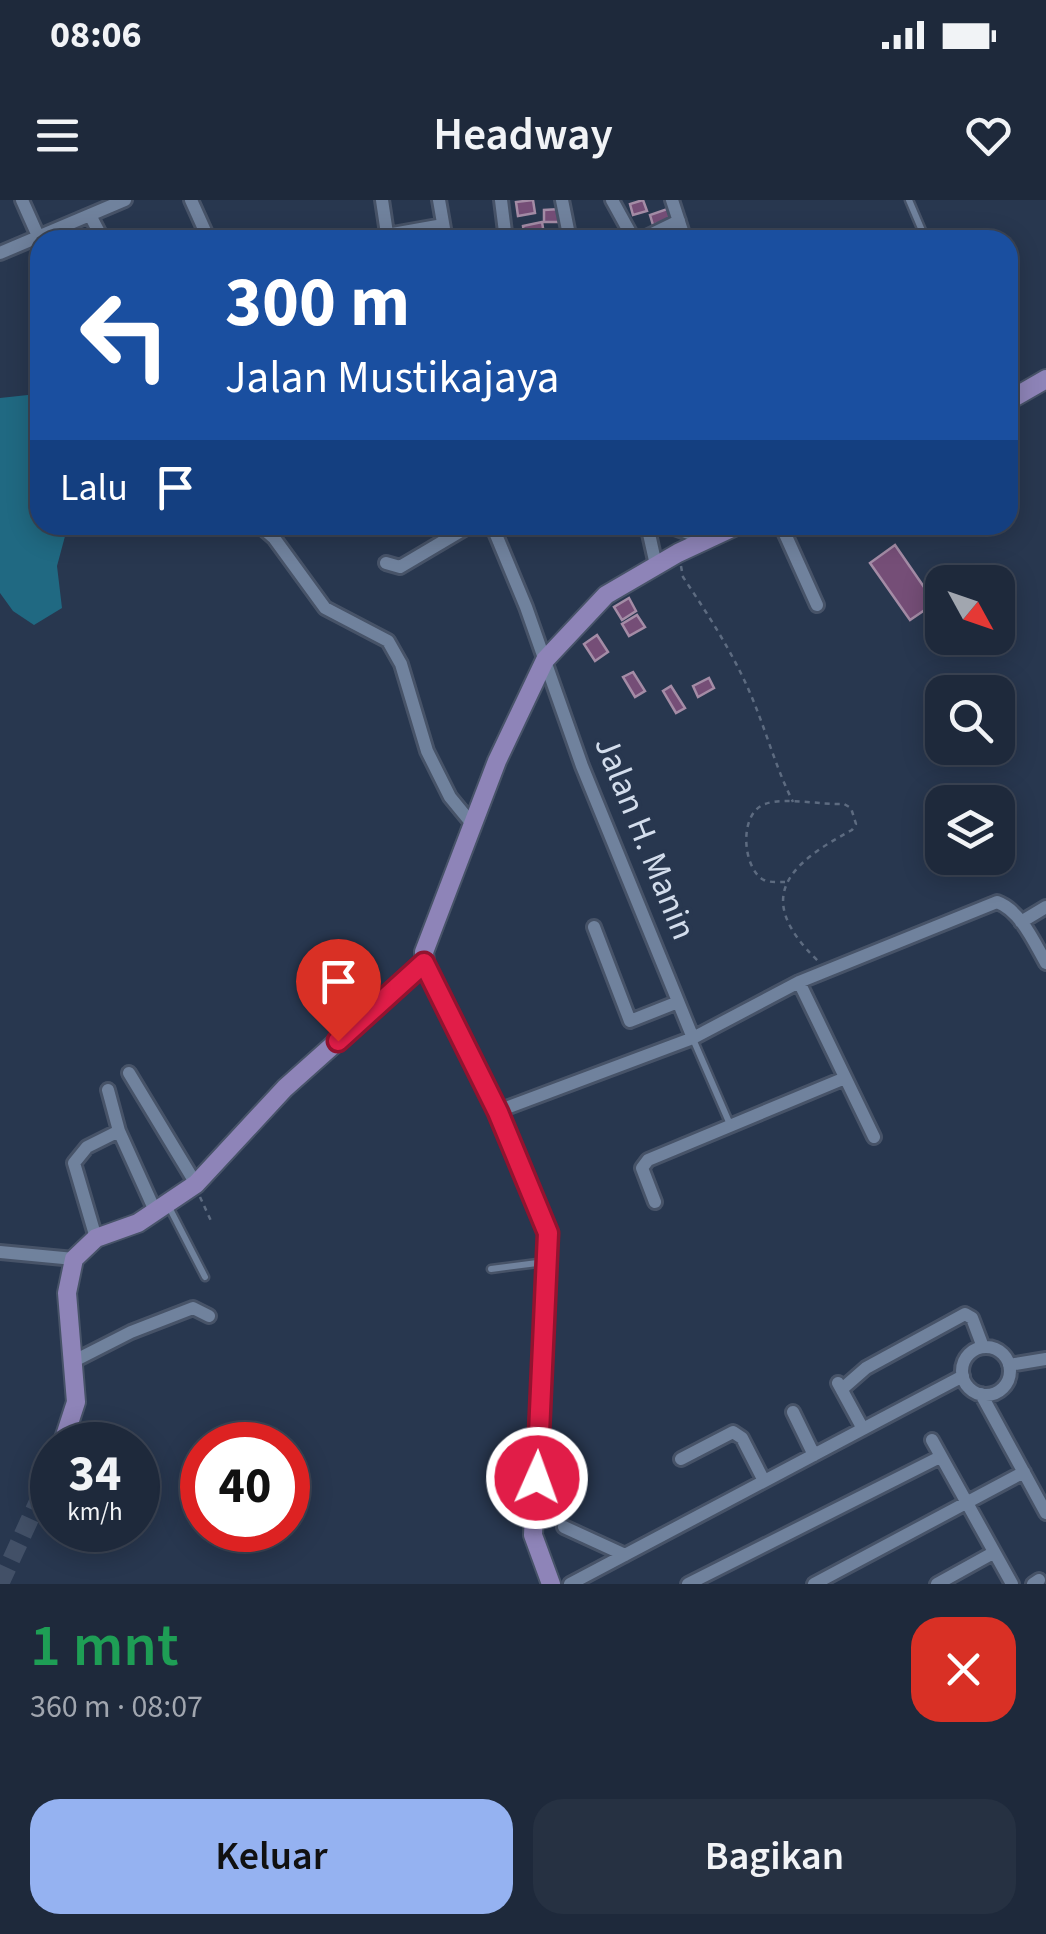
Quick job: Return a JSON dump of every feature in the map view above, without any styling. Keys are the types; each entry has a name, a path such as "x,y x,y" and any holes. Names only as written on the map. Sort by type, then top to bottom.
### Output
{"street":[{"path":"22,200 35,230"},
{"path":"53,230 90,215 105,204 125,200"},
{"path":"192,200 205,230"},
{"path":"382,200 386,230"},
{"path":"439,200 444,230"},
{"path":"501,200 505,230"},
{"path":"562,200 568,230"},
{"path":"612,200 631,230"},
{"path":"672,200 682,230"},
{"path":"90,215 98,230"},
{"path":"659,230 679,221"},
{"path":"421,230 443,225"},
{"path":"0,253 30,240"},
{"path":"1018,395 1046,379"},
{"path":"271,535 325,608 388,641 401,664 427,751 450,796 473,825"},
{"path":"386,562 400,568 454,535"},
{"name":"Jalan H. Manin","path":"496,535 582,766 693,1038"},
{"path":"656,535 656,565"},
{"path":"699,535 715,537"},
{"path":"551,1584 533,1534 548,1233 498,1112 424,963 425,948 496,762 545,660 606,595 678,553 719,535"},
{"path":"785,535 817,605"},
{"path":"498,1112 693,1038 799,982 997,902 1021,922 1046,963"},
{"path":"1021,922 1046,908"},
{"path":"594,927 630,1021 678,1002"},
{"path":"69,1422 76,1402 66,1293 74,1258 96,1238 118,1232 162,1210 196,1184 285,1088 424,963"},
{"path":"799,982 874,1137"},
{"path":"129,1073 196,1184"},
{"path":"656,1202 642,1168 648,1160 845,1078"},
{"path":"108,1090 118,1130 162,1210"},
{"path":"96,1238 74,1163 87,1148 118,1130"},
{"path":"0,1252 74,1258"},
{"path":"72,1362 131,1332 194,1308 209,1316"},
{"path":"863,1429 840,1386 866,1368 965,1314 972,1318 984,1347"},
{"path":"981,1394 994,1393 1005,1384 1009,1365 1002,1353 984,1347 966,1357 963,1376 970,1388 981,1394 1046,1513"},
{"path":"1009,1365 1046,1359"},
{"path":"572,1584 963,1376"},
{"path":"793,1412 814,1454"},
{"path":"681,1458 733,1432 742,1438 762,1480"},
{"path":"932,1440 1012,1584"},
{"path":"688,1584 940,1457"},
{"path":"814,1584 964,1502 1028,1478 1046,1476"},
{"path":"564,1527 625,1555"},
{"path":"937,1584 992,1553"}],"lane":[{"path":"909,200 922,230"},
{"path":"693,1038 729,1122"},
{"path":"162,1210 205,1277"},
{"path":"491,1268 546,1262"}],"path":[{"path":"678,553 684,577 723,639 752,696 775,766 794,803"},
{"path":"785,882 768,882 755,870 748,850 748,820 762,804 844,804 851,808 856,824 852,830 813,851 785,882 782,900 792,931 804,948 831,971"},
{"path":"196,1184 212,1223"}],"water":[{"path":"30,395 30,535 65,535 57,566 62,608 34,625 13,611 0,593 0,398"}],"building":[{"path":"533,200 535,213 518,216 516,202"},
{"path":"643,200 647,211 633,215 630,204"},
{"path":"670,208 673,218 653,225 650,215"},
{"path":"560,209 560,222 544,222 544,210"},
{"path":"542,222 543,230 524,230 523,226"},
{"path":"895,545 925,588 925,610 910,620 870,563"},
{"path":"629,598 636,611 622,620 614,607"},
{"path":"637,615 645,627 629,636 622,624"},
{"path":"597,635 608,652 595,661 584,644"},
{"path":"633,672 645,691 635,697 623,677"},
{"path":"709,678 714,688 698,697 693,686"},
{"path":"671,686 685,708 676,713 663,691"}],"tunnel":[{"path":"0,1584 30,1519"}],"route":[{"path":"338,1041 424,963 498,1112 548,1233 537,1478"}]}
